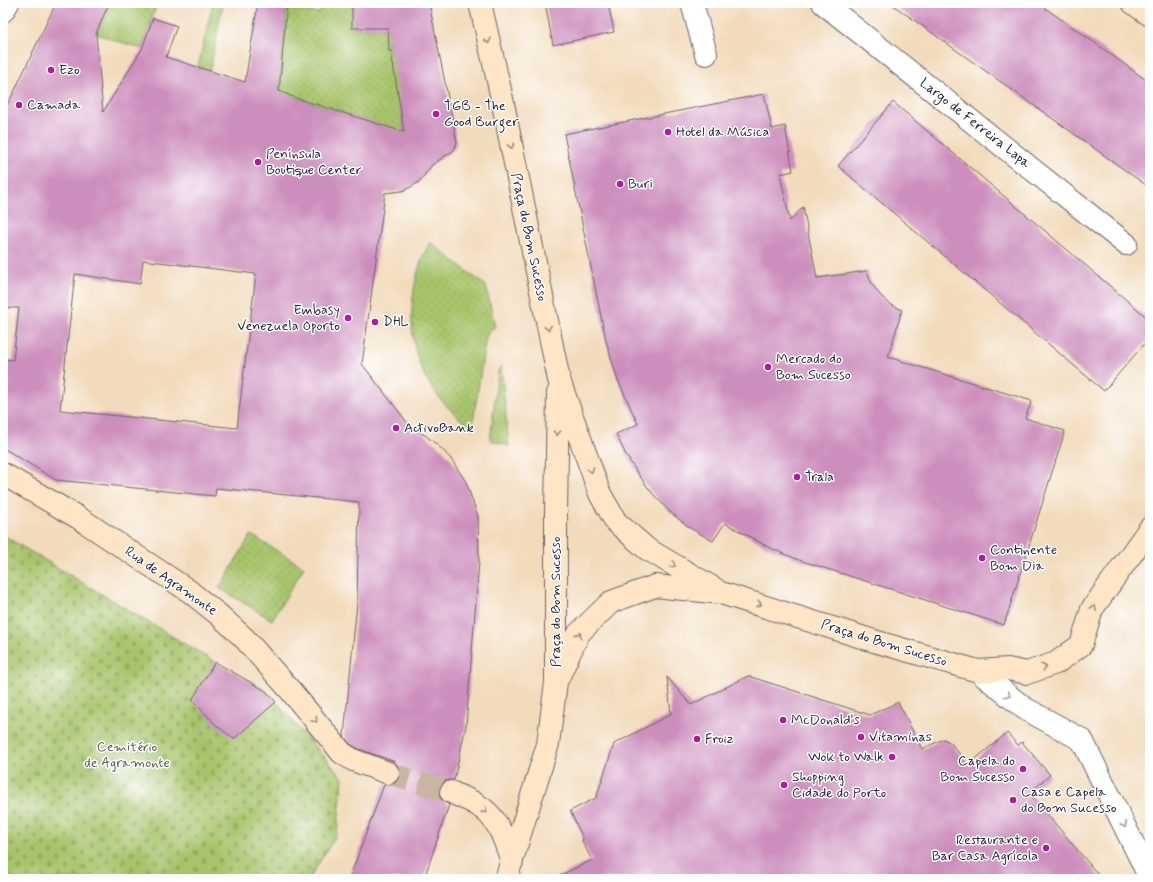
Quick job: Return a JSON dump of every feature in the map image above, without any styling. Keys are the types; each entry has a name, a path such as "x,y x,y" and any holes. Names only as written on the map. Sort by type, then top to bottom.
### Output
{"street":[{"path":"3,11 8,3"},
{"name":"Praça do Bom Sucesso","path":"480,3 501,94 559,380 600,494 616,522 647,549 722,592 874,641 978,671"},
{"path":"692,3 706,54"},
{"name":"Largo de Ferreira Lapa","path":"823,3 1126,244"},
{"path":"1134,3 1150,15"},
{"name":"Praça do Bom Sucesso","path":"556,682 556,514 559,380"},
{"name":"Rua de Agramonte","path":"3,474 79,518 189,591 244,638 290,690 342,754 353,760 388,772"},
{"path":"978,671 1008,669 1026,673 1056,663 1081,645 1092,610 1150,528"},
{"name":"Praça do Bom Sucesso","path":"556,682 579,633 611,602 655,586 722,592"},
{"path":"978,671 1024,708 1082,740 1150,878"},
{"path":"509,870 548,744 556,682"},
{"path":"451,792 480,806 497,824 505,841 509,870"}],"green space":[{"path":"109,3 157,3 142,49 96,34"},
{"path":"213,3 223,3 210,71 198,67"},
{"path":"321,3 352,3 353,28 388,28 389,51 410,47 397,85 404,133 279,92 287,9 320,13"},
{"path":"430,242 486,286 495,327 486,337 472,429 449,408 434,391 422,371 417,356 412,324 412,308 421,261"},
{"path":"501,366 509,446 490,440 498,371"},
{"name":"Cemitério de Agramonte","path":"3,535 266,691 276,702 343,778 337,834 309,879 3,879"},
{"path":"251,535 304,567 272,620 219,588"}],"building":[{"path":"56,3 109,3 96,34 103,112 142,49 153,18 177,26 166,57 245,82 258,3 287,3 279,91 296,98 404,132 391,51 389,51 388,28 352,28 352,3 429,3 457,142 454,150 432,165 419,182 402,191 385,193 362,364 413,430 425,435 442,449 451,459 466,482 478,517 479,562 466,726 454,780 445,781 440,787 440,798 449,805 424,879 349,879 384,785 396,783 400,778 398,765 393,761 359,749 350,744 344,736 357,603 359,502 216,488 215,496 56,480 3,448 3,359 13,360 19,308 3,308 3,112","holes":["143,260 256,274 237,428 60,410 75,274 140,284"]},
{"path":"545,3 608,3 614,32 553,45"},
{"path":"890,3 1038,3 1105,50 1150,83 1150,188"},
{"name":"Mercado do Bom Sucesso","path":"764,94 772,129 785,126 793,171 780,174 790,221 803,207 817,278 867,271 872,284 880,295 890,304 902,310 888,357 1032,401 1025,418 1065,431 1004,625 799,560 768,547 725,523 713,541 690,528 670,512 652,493 626,455 616,434 638,424 617,378 606,341 564,134"},
{"path":"893,102 1150,320 1150,337 1104,391 838,166"},
{"path":"215,662 266,691 276,702 234,739 216,725 192,700"},
{"name":"Shopping Cidade do Porto","path":"748,676 870,715 898,702 922,749 944,739 951,743 968,765 1007,733 1018,745 1022,742 1050,775 1029,793 1102,879 553,879 592,860 582,841 583,838 570,811 596,798 614,744 671,714 667,677 691,705"}],"tunnel":[{"path":"388,773 451,792"}],"place":[{"name":"Ezo","path":"51,70"},
{"name":"Camada","path":"19,105"},
{"name":"TGB - The Good Burger","path":"436,114"},
{"name":"Hotel da Música","path":"668,132"},
{"name":"Península Boutique Center","path":"258,162"},
{"name":"Buri","path":"620,184"},
{"name":"Embasy Venezuela Oporto","path":"348,318"},
{"name":"DHL","path":"375,322"},
{"name":"Mercado do Bom Sucesso","path":"768,367"},
{"name":"ActivoBank","path":"396,428"},
{"name":"Trala","path":"797,477"},
{"name":"Continente Bom Dia","path":"982,558"},
{"name":"McDonald's","path":"783,720"},
{"name":"Vitaminas","path":"861,737"},
{"name":"Froiz","path":"697,739"},
{"name":"Wok to Walk","path":"892,757"},
{"name":"Capela do Bom Sucesso","path":"1023,769"},
{"name":"Shopping Cidade do Porto","path":"784,785"},
{"name":"Casa e Capela do Bom Sucesso","path":"1013,800"},
{"name":"Restaurante e Bar Casa Agrícola","path":"1046,848"}]}
